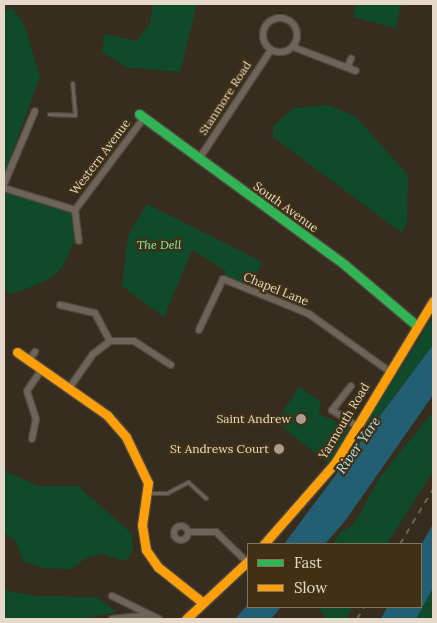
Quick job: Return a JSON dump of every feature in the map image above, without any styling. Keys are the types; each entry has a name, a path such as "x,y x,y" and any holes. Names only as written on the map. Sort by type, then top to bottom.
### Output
{"street":[{"path":"294,47 296,28 280,18 269,22 263,34 271,50 283,52 294,47 348,66 356,71"},
{"name":"Stanmore Road","path":"199,159 271,50"},
{"path":"348,66 351,59"},
{"path":"4,184 35,111"},
{"name":"South Avenue","path":"141,117 345,265 416,325"},
{"name":"Western Avenue","path":"79,241 75,210 141,117"},
{"name":"Western Avenue","path":"4,188 75,210"},
{"name":"Chapel Lane","path":"199,330 223,279 309,314 389,371"},
{"name":"Yarmouth Road","path":"265,543 335,463 416,325 433,301"},
{"path":"60,305 94,313 110,341"},
{"path":"70,387 93,354 110,341 134,341 171,365"},
{"path":"17,352 107,414 126,437 143,466 148,493 142,525 146,550 158,567 202,602"},
{"path":"29,360 35,352"},
{"path":"32,439 36,418 27,391 42,369"},
{"path":"351,386 330,409 357,426"},
{"path":"189,532 216,532 247,561"},
{"path":"186,619 202,602 213,597 247,563"},
{"path":"112,596 159,619"},
{"path":"112,619 151,615"}],"lane":[{"path":"49,114 75,114 72,84"},
{"path":"148,493 167,494 188,482 206,498"}],"green space":[{"path":"153,4 197,4 180,72 126,67 102,52 105,34 137,41 150,23"},
{"path":"356,4 401,4 396,28 353,17"},
{"path":"12,8 24,24 40,77 4,175 4,12"},
{"path":"327,105 355,116 408,175 407,222 402,233 273,137 273,126 294,108"},
{"path":"4,190 75,215 76,237 62,268 50,279 10,295 4,286"},
{"name":"The Dell","path":"147,204 262,262 249,289 223,277 226,271 192,250 164,317 122,286 128,236"},
{"path":"433,317 433,345 344,463 341,462"},
{"path":"299,387 320,401 319,414 351,429 328,463 276,422"},
{"path":"433,412 433,471 388,543 334,543 340,533 354,524 380,477"},
{"path":"4,471 38,486 78,486 132,534 133,551 125,561 103,554 86,558 71,569 44,568 23,561 16,542 4,532"},
{"path":"433,588 433,619 416,619 428,597"},
{"path":"4,590 35,596 96,597 117,612 80,619 4,619"},
{"path":"319,608 352,608 346,619 327,619"}],"water":[{"path":"433,345 433,395 345,521 326,543 285,543"},
{"path":"433,524 433,588 416,619 381,619 386,608 422,608 422,543"},
{"path":"247,605 247,608 280,608 271,619 235,619"}],"railway":[{"path":"401,543 433,489"},
{"path":"357,619 363,608"}],"traffic: fast":[{"path":"139,114 345,265 416,325"}],"traffic: slow":[{"path":"265,543 335,463 433,301"},
{"path":"17,352 107,415 126,437 148,483 142,525 146,550 158,567 202,602"},
{"path":"186,619 247,562"}],"place":[{"name":"Saint Andrew","path":"301,419"},
{"name":"St Andrews Court","path":"279,449"}],"water label":[{"name":"River Yare","path":"358,445"}]}
